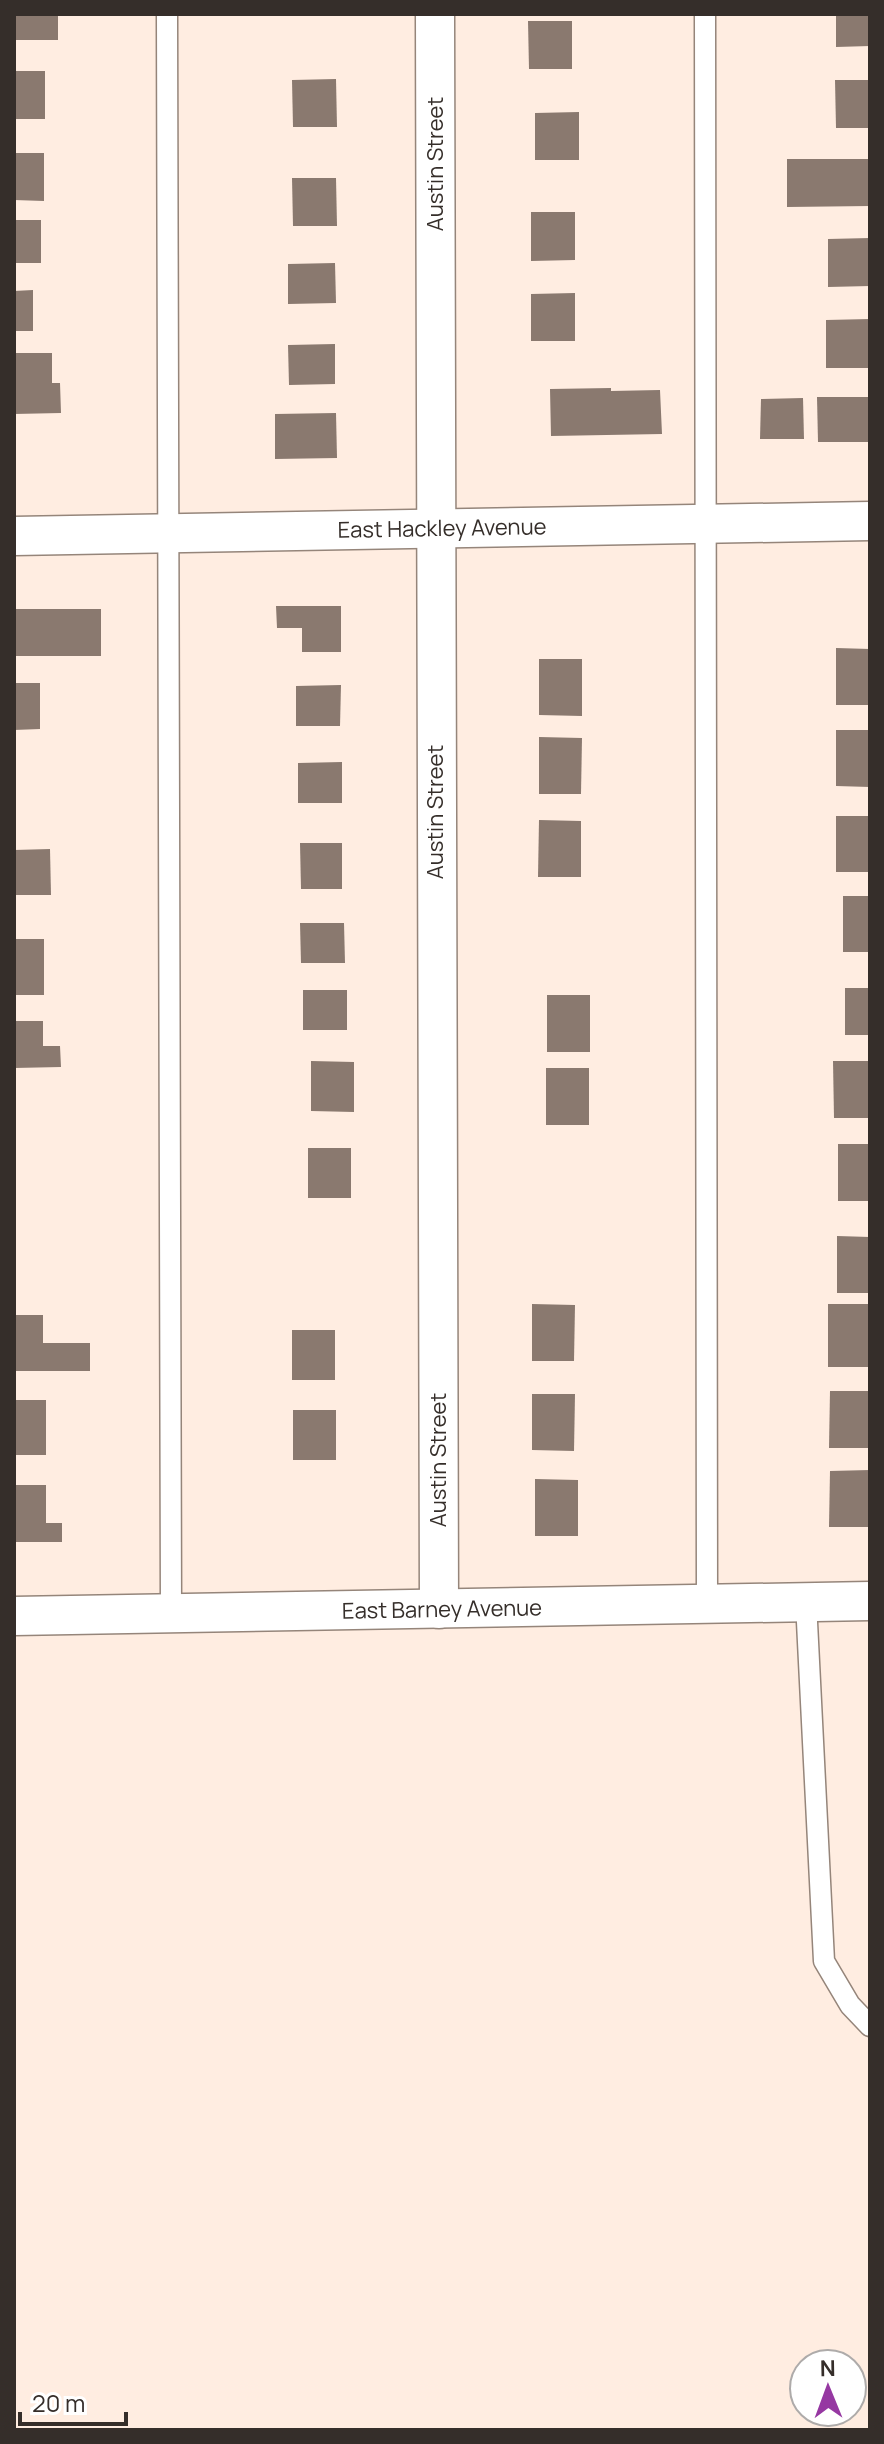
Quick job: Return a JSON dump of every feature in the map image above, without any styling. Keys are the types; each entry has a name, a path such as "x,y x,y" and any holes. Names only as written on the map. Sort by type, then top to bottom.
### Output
{"street":[{"name":"Austin Street","path":"435,14 439,1609"},
{"name":"East Hackley Avenue","path":"14,536 870,521"},
{"name":"East Barney Avenue","path":"14,1616 870,1601"}],"lane":[{"path":"167,14 171,1614"},
{"path":"705,14 707,1604"},
{"path":"806,1602 824,1961 850,2005 870,2026"}],"building":[{"path":"14,14 58,14 58,40 14,40"},
{"path":"836,14 870,14 870,46 836,47"},
{"path":"528,21 572,21 572,69 529,69"},
{"path":"14,71 45,71 45,119 14,119"},
{"path":"336,79 337,127 293,127 292,80"},
{"path":"835,80 870,80 870,128 836,128"},
{"path":"579,112 579,160 535,160 535,113"},
{"path":"14,153 44,153 44,201 14,200"},
{"path":"787,159 870,159 870,206 787,207"},
{"path":"292,178 336,178 337,226 293,226"},
{"path":"531,212 575,212 575,260 531,261"},
{"path":"14,220 41,220 41,263 14,263"},
{"path":"870,238 870,286 828,287 828,239"},
{"path":"335,263 336,303 288,304 288,264"},
{"path":"33,290 33,331 14,331 14,291"},
{"path":"575,293 575,341 531,341 531,294"},
{"path":"870,319 870,368 826,368 826,320"},
{"path":"335,344 335,384 289,385 288,345"},
{"path":"14,353 52,353 52,383 60,383 61,413 14,414"},
{"path":"611,388 611,391 660,390 662,434 551,436 550,389"},
{"path":"817,397 868,397 869,442 818,442"},
{"path":"803,398 804,439 760,439 761,399"},
{"path":"336,413 337,458 275,459 275,414"},
{"path":"276,606 341,606 341,652 302,652 302,628 277,628"},
{"path":"14,609 101,609 101,656 14,656"},
{"path":"836,648 870,649 870,705 836,705"},
{"path":"539,659 582,659 582,716 539,715"},
{"path":"14,683 40,683 40,729 14,730"},
{"path":"341,685 340,726 296,726 296,686"},
{"path":"836,730 870,730 870,787 836,786"},
{"path":"539,737 582,738 581,794 539,794"},
{"path":"342,762 342,803 298,803 298,763"},
{"path":"836,816 870,816 870,872 836,872"},
{"path":"539,820 581,821 581,877 538,877"},
{"path":"300,843 342,843 342,889 301,889"},
{"path":"50,849 51,895 14,895 14,850"},
{"path":"843,896 870,896 870,952 843,952"},
{"path":"300,923 344,923 345,963 301,963"},
{"path":"14,939 44,939 44,995 14,995"},
{"path":"845,988 870,988 870,1035 845,1035"},
{"path":"303,990 347,990 347,1030 303,1030"},
{"path":"547,995 590,995 590,1052 547,1052"},
{"path":"14,1021 43,1021 43,1046 60,1046 61,1067 14,1068"},
{"path":"311,1061 354,1062 354,1112 311,1111"},
{"path":"833,1061 870,1061 870,1118 834,1118"},
{"path":"546,1068 589,1068 589,1125 546,1125"},
{"path":"838,1144 870,1144 870,1201 838,1201"},
{"path":"308,1148 351,1148 351,1198 308,1198"},
{"path":"837,1236 870,1237 870,1293 837,1293"},
{"path":"532,1304 575,1305 574,1361 532,1361"},
{"path":"828,1304 870,1304 870,1367 828,1367"},
{"path":"14,1315 43,1315 43,1343 90,1343 90,1371 14,1371"},
{"path":"292,1330 335,1330 335,1380 292,1380"},
{"path":"830,1391 870,1391 870,1448 829,1448"},
{"path":"532,1394 575,1394 574,1451 532,1450"},
{"path":"14,1400 46,1400 46,1455 14,1455"},
{"path":"293,1410 336,1410 336,1460 293,1460"},
{"path":"870,1470 870,1527 829,1527 830,1471"},
{"path":"535,1479 578,1480 578,1536 535,1536"},
{"path":"14,1485 46,1485 46,1523 62,1523 62,1542 14,1542"}]}
